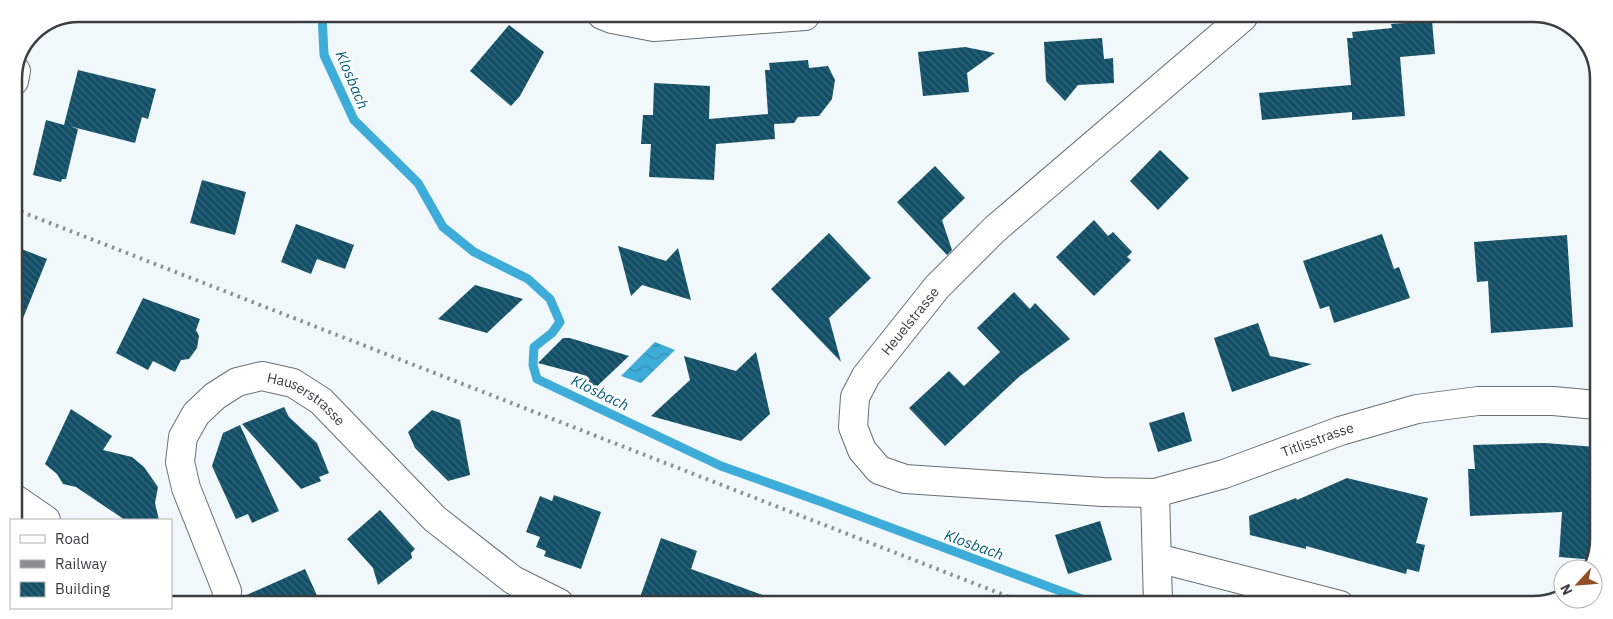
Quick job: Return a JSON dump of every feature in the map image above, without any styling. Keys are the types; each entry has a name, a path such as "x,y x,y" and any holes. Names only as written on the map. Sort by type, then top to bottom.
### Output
{"street":[{"path":"628,22 654,27 723,22"},
{"name":"Heuelstrasse","path":"1155,493 1103,492 905,479 879,470 862,450 853,427 852,412 855,397 866,376 937,287 995,228 1237,22"},
{"name":"Hauserstrasse","path":"227,596 227,591 186,488 180,462 183,437 196,414 215,396 236,382 262,376 293,383 321,401 435,519 513,580 545,596"},
{"name":"Titlisstrasse","path":"1155,493 1224,474 1340,432 1417,409 1478,401 1553,401 1590,404"},
{"path":"1155,493 1158,596"},
{"path":"23,504 45,519"},
{"path":"1157,558 1305,596"}],"water":[{"path":"655,342 675,350 641,383 621,376"}],"building":[{"path":"1432,22 1435,54 1400,57 1405,116 1352,120 1352,112 1262,120 1259,93 1351,85 1347,38 1353,38 1352,32 1392,28 1391,24"},
{"path":"509,25 544,52 520,96 511,106 470,71"},
{"path":"1102,38 1104,59 1113,58 1114,83 1078,85 1065,101 1046,81 1044,42"},
{"path":"965,47 995,53 967,73 969,92 923,96 918,52"},
{"path":"808,60 809,68 828,66 835,80 832,99 819,116 798,117 794,123 774,124 775,139 716,144 714,180 649,177 651,144 641,144 643,115 653,115 654,83 710,86 709,119 768,114 765,70 770,70 769,63"},
{"path":"78,70 156,89 148,119 142,117 135,143 69,126 78,129 66,179 62,179 61,182 33,175 46,120 64,125"},
{"path":"1160,150 1189,178 1158,210 1130,181"},
{"path":"935,166 965,198 942,220 952,250 947,255 897,202"},
{"path":"202,180 246,192 235,235 190,223"},
{"path":"1094,220 1108,236 1113,232 1132,252 1127,257 1131,260 1094,296 1056,257"},
{"path":"296,224 354,245 345,269 317,259 311,274 281,262"},
{"path":"829,233 871,278 829,318 841,362 771,289"},
{"path":"1382,234 1394,269 1399,267 1410,298 1334,323 1329,306 1320,309 1303,261"},
{"path":"1567,235 1573,327 1491,333 1488,281 1477,282 1474,242"},
{"path":"618,246 666,261 678,248 691,300 642,285 631,296"},
{"path":"23,250 47,259 23,318"},
{"path":"475,285 523,299 487,333 438,319"},
{"path":"1014,292 1030,309 1035,303 1070,339 1020,376 945,446 909,408 949,371 964,386 1000,352 977,328"},
{"path":"143,298 200,319 196,330 199,336 197,348 189,359 181,360 175,372 153,361 148,370 116,353"},
{"path":"1258,323 1270,356 1312,364 1232,392 1214,338"},
{"path":"563,338 570,338 629,356 592,391 587,376 538,363"},
{"path":"756,352 770,414 741,441 651,416 690,380 684,356 736,371"},
{"path":"284,407 289,417 317,443 329,473 319,477 321,481 301,489 242,424"},
{"path":"71,409 112,436 103,450 132,457 144,467 158,487 155,503 159,519 124,519 76,487 63,484 57,474 45,464"},
{"path":"432,410 460,420 470,475 448,481 415,448 408,432"},
{"path":"1184,412 1192,441 1158,452 1149,423"},
{"path":"240,425 279,511 252,523 248,514 236,519 212,466 223,433"},
{"path":"1545,443 1590,447 1590,547 1587,559 1559,557 1562,512 1470,516 1468,469 1475,469 1473,445"},
{"path":"1347,478 1428,498 1416,543 1425,545 1419,572 1407,569 1406,574 1306,546 1306,549 1250,535 1249,516 1296,498 1297,500"},
{"path":"554,495 601,512 581,569 544,556 546,551 536,547 540,537 526,532 540,496 552,501"},
{"path":"380,510 415,549 411,553 412,558 378,585 373,568 347,539"},
{"path":"1100,521 1112,560 1068,574 1055,535"},
{"path":"661,538 697,551 691,569 765,596 640,596"},
{"path":"305,569 317,596 244,596"}],"waterway":[{"name":"Klosbach","path":"322,22 324,55 354,120 418,183 443,227 474,252 528,279 550,299 560,322 552,333 534,347 533,365 537,379 721,466 1074,596"}],"railway":[{"path":"23,213 1006,596"}]}
